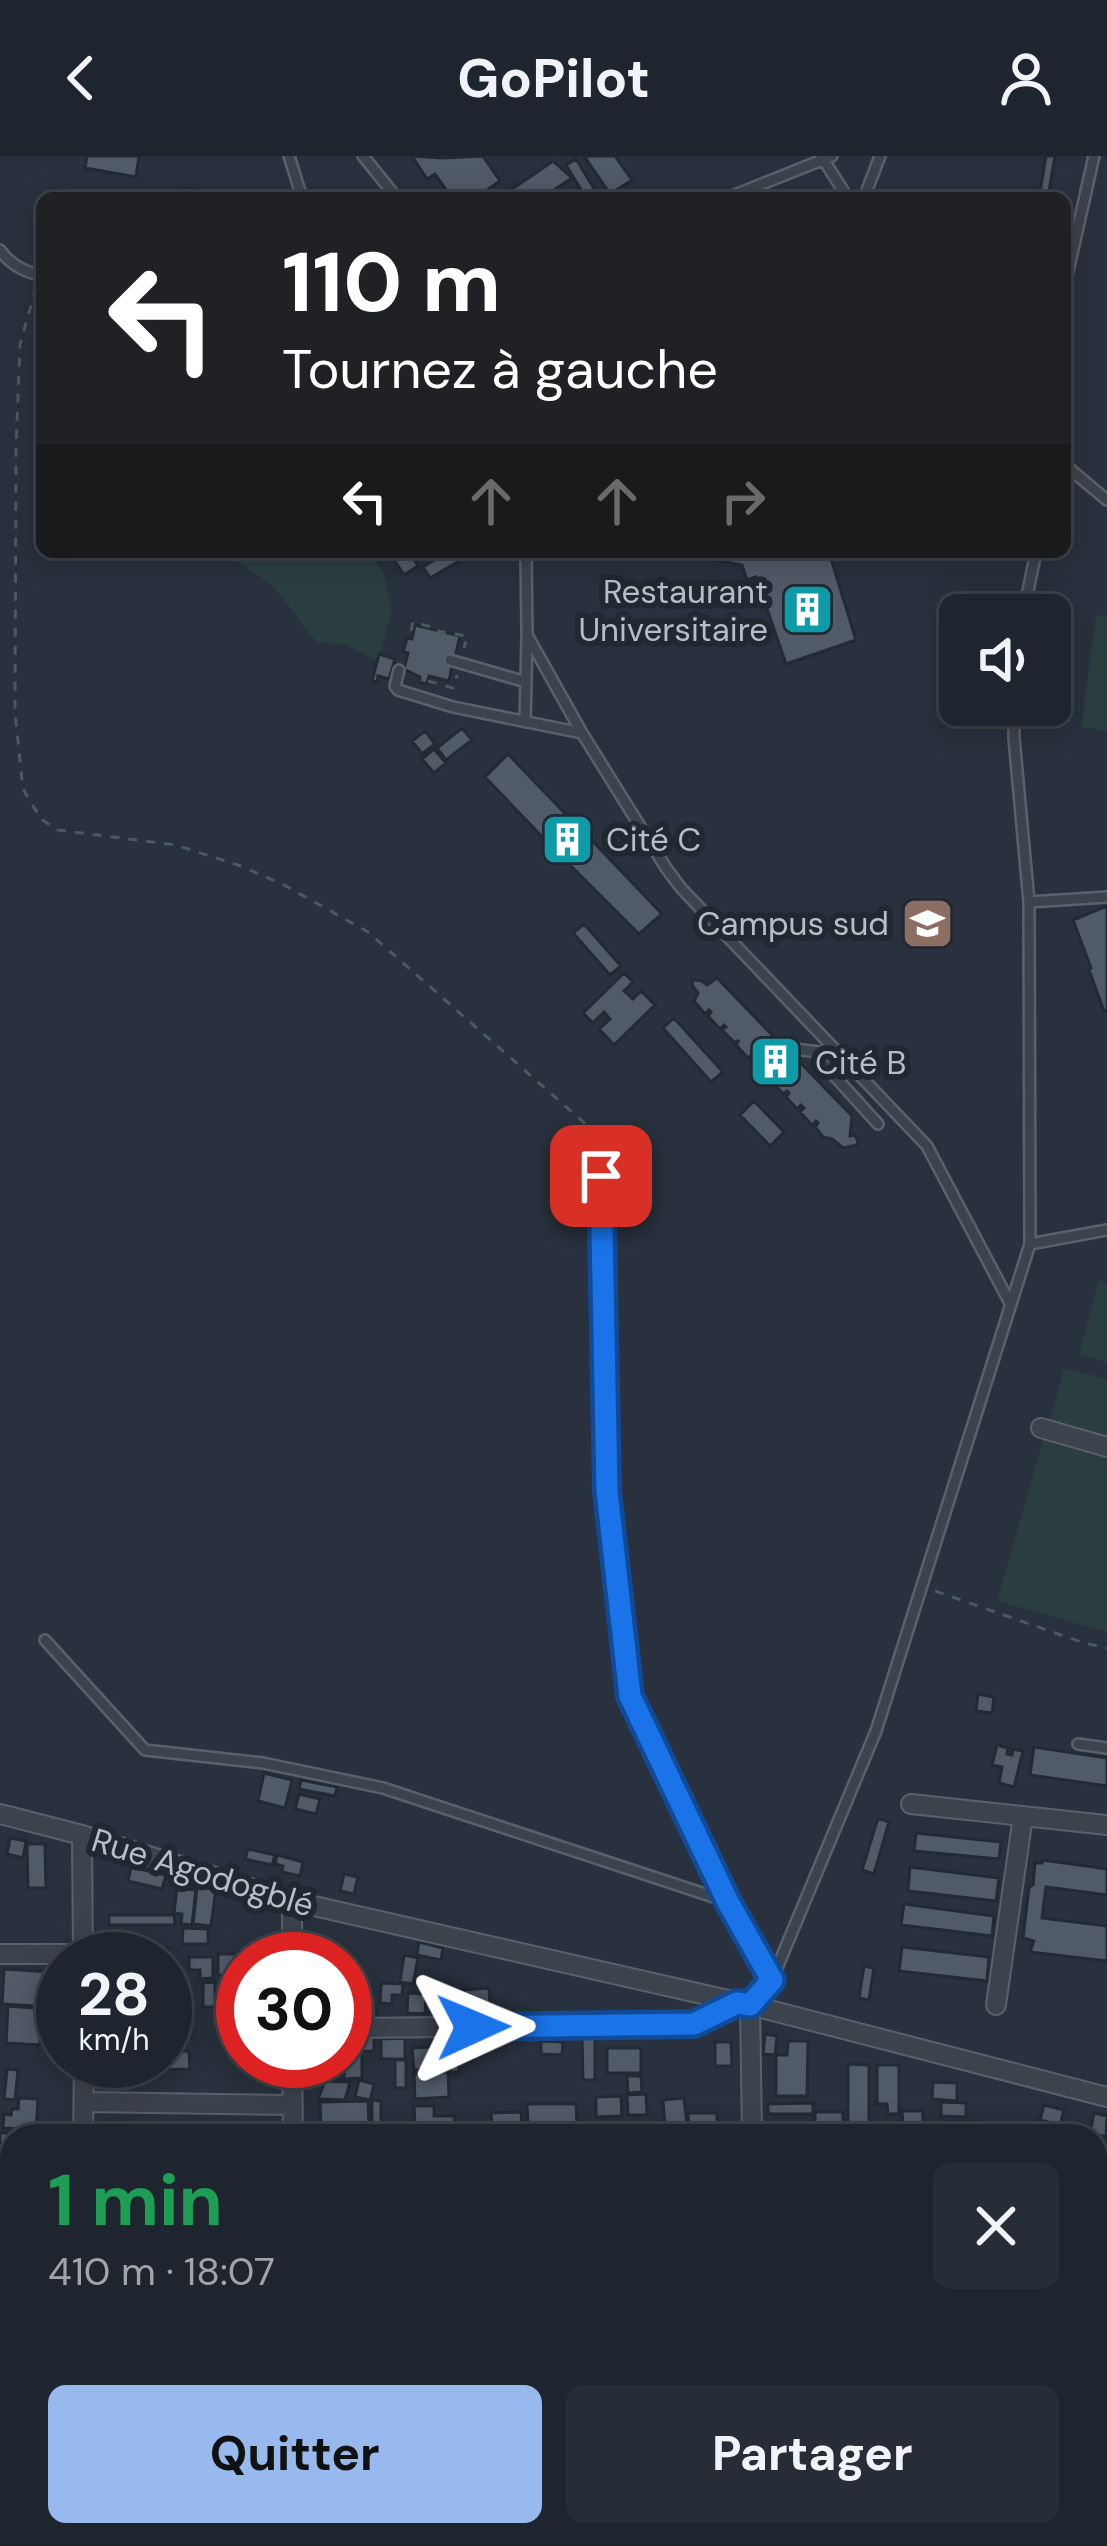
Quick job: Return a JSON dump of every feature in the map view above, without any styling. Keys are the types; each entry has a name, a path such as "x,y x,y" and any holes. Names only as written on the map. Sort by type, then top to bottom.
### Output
{"street":[{"path":"1041,1428 1107,1447"},
{"path":"911,1804 1107,1825"},
{"name":"Rue Agodogblé","path":"0,1814 292,1901 744,2004 1107,2097"},
{"path":"996,2005 1023,1816"},
{"path":"82,1835 83,1932"},
{"path":"292,1901 292,1932"},
{"path":"0,1954 36,1955"},
{"path":"372,2028 686,2025 744,2004 751,2124"},
{"path":"83,2124 84,2088"},
{"path":"293,2088 293,2124"},
{"path":"84,2102 293,2105"}],"lane":[{"path":"289,156 300,192"},
{"path":"363,156 392,192"},
{"path":"866,192 880,156"},
{"path":"1071,258 1094,156"},
{"path":"741,192 826,157 845,192"},
{"path":"0,250 7,260 36,274"},
{"path":"1071,470 1107,500"},
{"path":"525,722 526,558"},
{"path":"1027,594 1035,558"},
{"path":"527,635 681,888 927,1145 1011,1305"},
{"path":"455,662 526,682"},
{"path":"400,670 398,690 453,707 583,733"},
{"path":"744,2004 772,1980 877,1732 1030,1244 1029,902 1014,726"},
{"path":"1029,902 1107,897"},
{"path":"794,1049 818,1052 833,1046"},
{"path":"818,1052 878,1124"},
{"path":"600,1136 607,1491 630,1696 728,1902 772,1980"},
{"path":"1030,1244 1107,1230"},
{"path":"45,1640 145,1750 262,1763 382,1788 728,1902"},
{"path":"1078,1744 1107,1748"}],"path":[{"path":"36,291 20,344 15,713 23,790 41,819 57,830 176,844 241,866 368,932 600,1136"},
{"path":"411,631 413,622 467,636 455,662 454,688 428,681"},
{"path":"922,1587 1107,1648"}],"shaded area":[{"path":"233,558 374,558 383,572 392,610 378,661 344,644 317,643 273,586"},
{"path":"1096,615 1107,616 1107,731 1081,727"},
{"path":"1099,1281 1107,1284 1107,1362 1079,1354"},
{"path":"1064,1368 1107,1379 1107,1436 1050,1421"},
{"path":"1044,1436 1107,1454 1107,1632 997,1601"}],"building":[{"path":"87,156 139,156 136,177 85,168"},
{"path":"412,156 483,156 500,181 484,192 448,192 435,174 427,179"},
{"path":"584,156 615,156 632,180 609,192"},
{"path":"1046,156 1055,156 1049,192 1040,192"},
{"path":"576,159 596,192 582,192 566,165"},
{"path":"553,161 572,178 551,192 508,192"},
{"path":"393,558 413,558 418,566 404,575"},
{"path":"437,558 465,558 430,578 423,567"},
{"name":"Restaurant Universitaire","path":"705,558 831,558 856,640 786,664 756,577 747,580 742,565"},
{"path":"415,625 460,636 455,657 451,656 449,681 429,676 427,684 419,682 420,677 404,669 408,653 403,652"},
{"path":"379,654 395,659 389,679 378,676 377,682 372,681"},
{"path":"462,728 472,740 446,760 437,748"},
{"path":"425,731 435,744 422,754 412,741"},
{"path":"434,749 446,763 434,773 422,759"},
{"name":"Cité C","path":"508,754 576,825 588,823 586,834 662,914 639,934 561,856 547,858 544,853 549,844 485,777"},
{"path":"1107,906 1107,1012 1073,920"},
{"path":"584,924 621,966 610,975 573,933"},
{"path":"624,973 633,982 624,991 633,999 641,991 655,1005 614,1045 599,1029 610,1019 604,1012 593,1023 583,1013"},
{"name":"Cité B","path":"717,978 778,1041 784,1038 794,1043 792,1054 852,1116 850,1136 855,1135 857,1145 843,1148 823,1137 815,1127 818,1123 812,1125 800,1112 804,1108 797,1109 786,1097 789,1093 783,1094 772,1082 772,1076 769,1080 750,1076 755,1057 748,1058 736,1045 739,1040 735,1043 722,1030 726,1027 720,1029 708,1016 711,1012 705,1014 694,1001 698,993 693,980 707,985"},
{"path":"674,1018 723,1072 711,1082 663,1028"},
{"path":"754,1101 784,1132 770,1146 740,1115"},
{"path":"978,1694 994,1697 992,1713 976,1711"},
{"path":"997,1745 1008,1748 1007,1754 1012,1755 1013,1749 1023,1751 1014,1787 999,1783 1002,1767 992,1765"},
{"path":"1034,1747 1107,1758 1107,1786 1030,1775"},
{"path":"264,1773 292,1780 285,1808 258,1801"},
{"path":"301,1780 337,1787 335,1796 299,1789"},
{"path":"299,1794 320,1799 316,1814 295,1809"},
{"path":"878,1818 889,1822 874,1874 862,1870"},
{"path":"916,1833 1001,1842 999,1859 914,1851"},
{"path":"10,1838 26,1841 23,1858 7,1854"},
{"path":"27,1844 45,1844 46,1888 28,1888"},
{"path":"248,1849 275,1855 272,1865 245,1859"},
{"path":"277,1855 303,1862 300,1876 282,1872 283,1866 275,1864"},
{"path":"1043,1860 1107,1869 1107,1895 1046,1887 1042,1918 1107,1926 1107,1961 1030,1952 1034,1941 1023,1938 1029,1887 1035,1863"},
{"path":"131,1867 166,1875 162,1889 128,1881"},
{"path":"910,1867 999,1878 996,1901 908,1891"},
{"path":"344,1874 358,1877 354,1894 340,1891"},
{"path":"197,1887 216,1889 211,1926 193,1924"},
{"path":"177,1888 196,1890 192,1925 181,1924 182,1914 174,1913"},
{"path":"904,1904 994,1916 992,1936 901,1925"},
{"path":"109,1915 174,1915 175,1925 109,1925"},
{"path":"183,1928 208,1929 208,1944 192,1944 192,1932 183,1932"},
{"path":"419,1942 443,1948 441,1960 417,1955"},
{"path":"902,1947 989,1957 987,1981 899,1971"},
{"path":"404,1955 418,1958 413,1984 400,1982"},
{"path":"192,1957 213,1957 213,1978 200,1979 200,1970 192,1970"},
{"path":"864,1966 874,1968 869,2000 859,1998"},
{"path":"4,1969 36,1971 36,2006 2,2004"},
{"path":"215,1982 215,2007 203,2007 203,1983"},
{"path":"381,1983 403,1984 402,1995 392,1995 392,2004 380,2003"},
{"path":"437,1987 460,1991 457,2004 435,2000"},
{"path":"489,1988 490,2003 464,2005 463,1990"},
{"path":"408,1993 426,1994 425,2014 407,2013"},
{"path":"8,2006 36,2008 36,2045 6,2043"},
{"path":"765,2034 777,2036 775,2055 763,2054"},
{"path":"582,2035 595,2035 595,2080 583,2080"},
{"path":"405,2038 405,2059 381,2059 381,2039"},
{"path":"541,2041 563,2042 562,2055 541,2054"},
{"path":"788,2041 808,2041 807,2096 776,2096 776,2055 787,2055"},
{"path":"715,2042 731,2042 732,2066 715,2066"},
{"path":"458,2043 459,2072 450,2072 450,2044"},
{"path":"445,2046 446,2068 414,2070 412,2048"},
{"path":"607,2048 641,2048 641,2073 607,2073"},
{"path":"395,2060 406,2060 406,2088 395,2088"},
{"path":"848,2064 869,2065 869,2124 848,2124"},
{"path":"877,2065 899,2065 899,2114 888,2114 887,2104 877,2104"},
{"path":"7,2069 18,2070 15,2100 4,2099"},
{"path":"448,2072 449,2097 415,2099 414,2074"},
{"path":"627,2076 641,2076 642,2092 628,2093"},
{"path":"933,2082 957,2083 957,2101 932,2099"},
{"path":"374,2084 370,2100 355,2097 357,2088"},
{"path":"322,2088 348,2088 345,2100 318,2099"},
{"path":"646,2094 647,2115 628,2115 627,2095"},
{"path":"621,2096 622,2116 596,2117 596,2097"},
{"path":"19,2098 38,2099 36,2124 3,2124 4,2114 18,2109"},
{"path":"684,2098 687,2124 665,2124 663,2100"},
{"path":"372,2100 381,2101 381,2124 372,2124"},
{"path":"368,2101 369,2124 321,2124 320,2102"},
{"path":"941,2102 966,2103 966,2117 941,2116"},
{"path":"813,2103 813,2114 768,2114 768,2104"},
{"path":"527,2104 576,2104 577,2124 528,2124"},
{"path":"1044,2105 1064,2110 1060,2124 1040,2120"},
{"path":"414,2106 434,2106 434,2116 454,2116 455,2124 415,2124"},
{"path":"902,2111 923,2111 923,2124 903,2124"},
{"path":"521,2112 522,2123 492,2124 491,2113"},
{"path":"815,2112 843,2112 843,2124 815,2124"},
{"path":"688,2113 717,2113 717,2124 689,2124"},
{"path":"1094,2113 1107,2116 1107,2124 1092,2124"}],"place":[{"name":"Restaurant Universitaire","path":"807,610"},
{"name":"Cité C","path":"567,839"},
{"name":"Campus sud","path":"928,923"},
{"name":"Cité B","path":"776,1062"}],"route":[{"path":"473,2027 694,2024 737,2003 750,2005 772,1980 728,1902 630,1696 607,1491 601,1176"}]}
